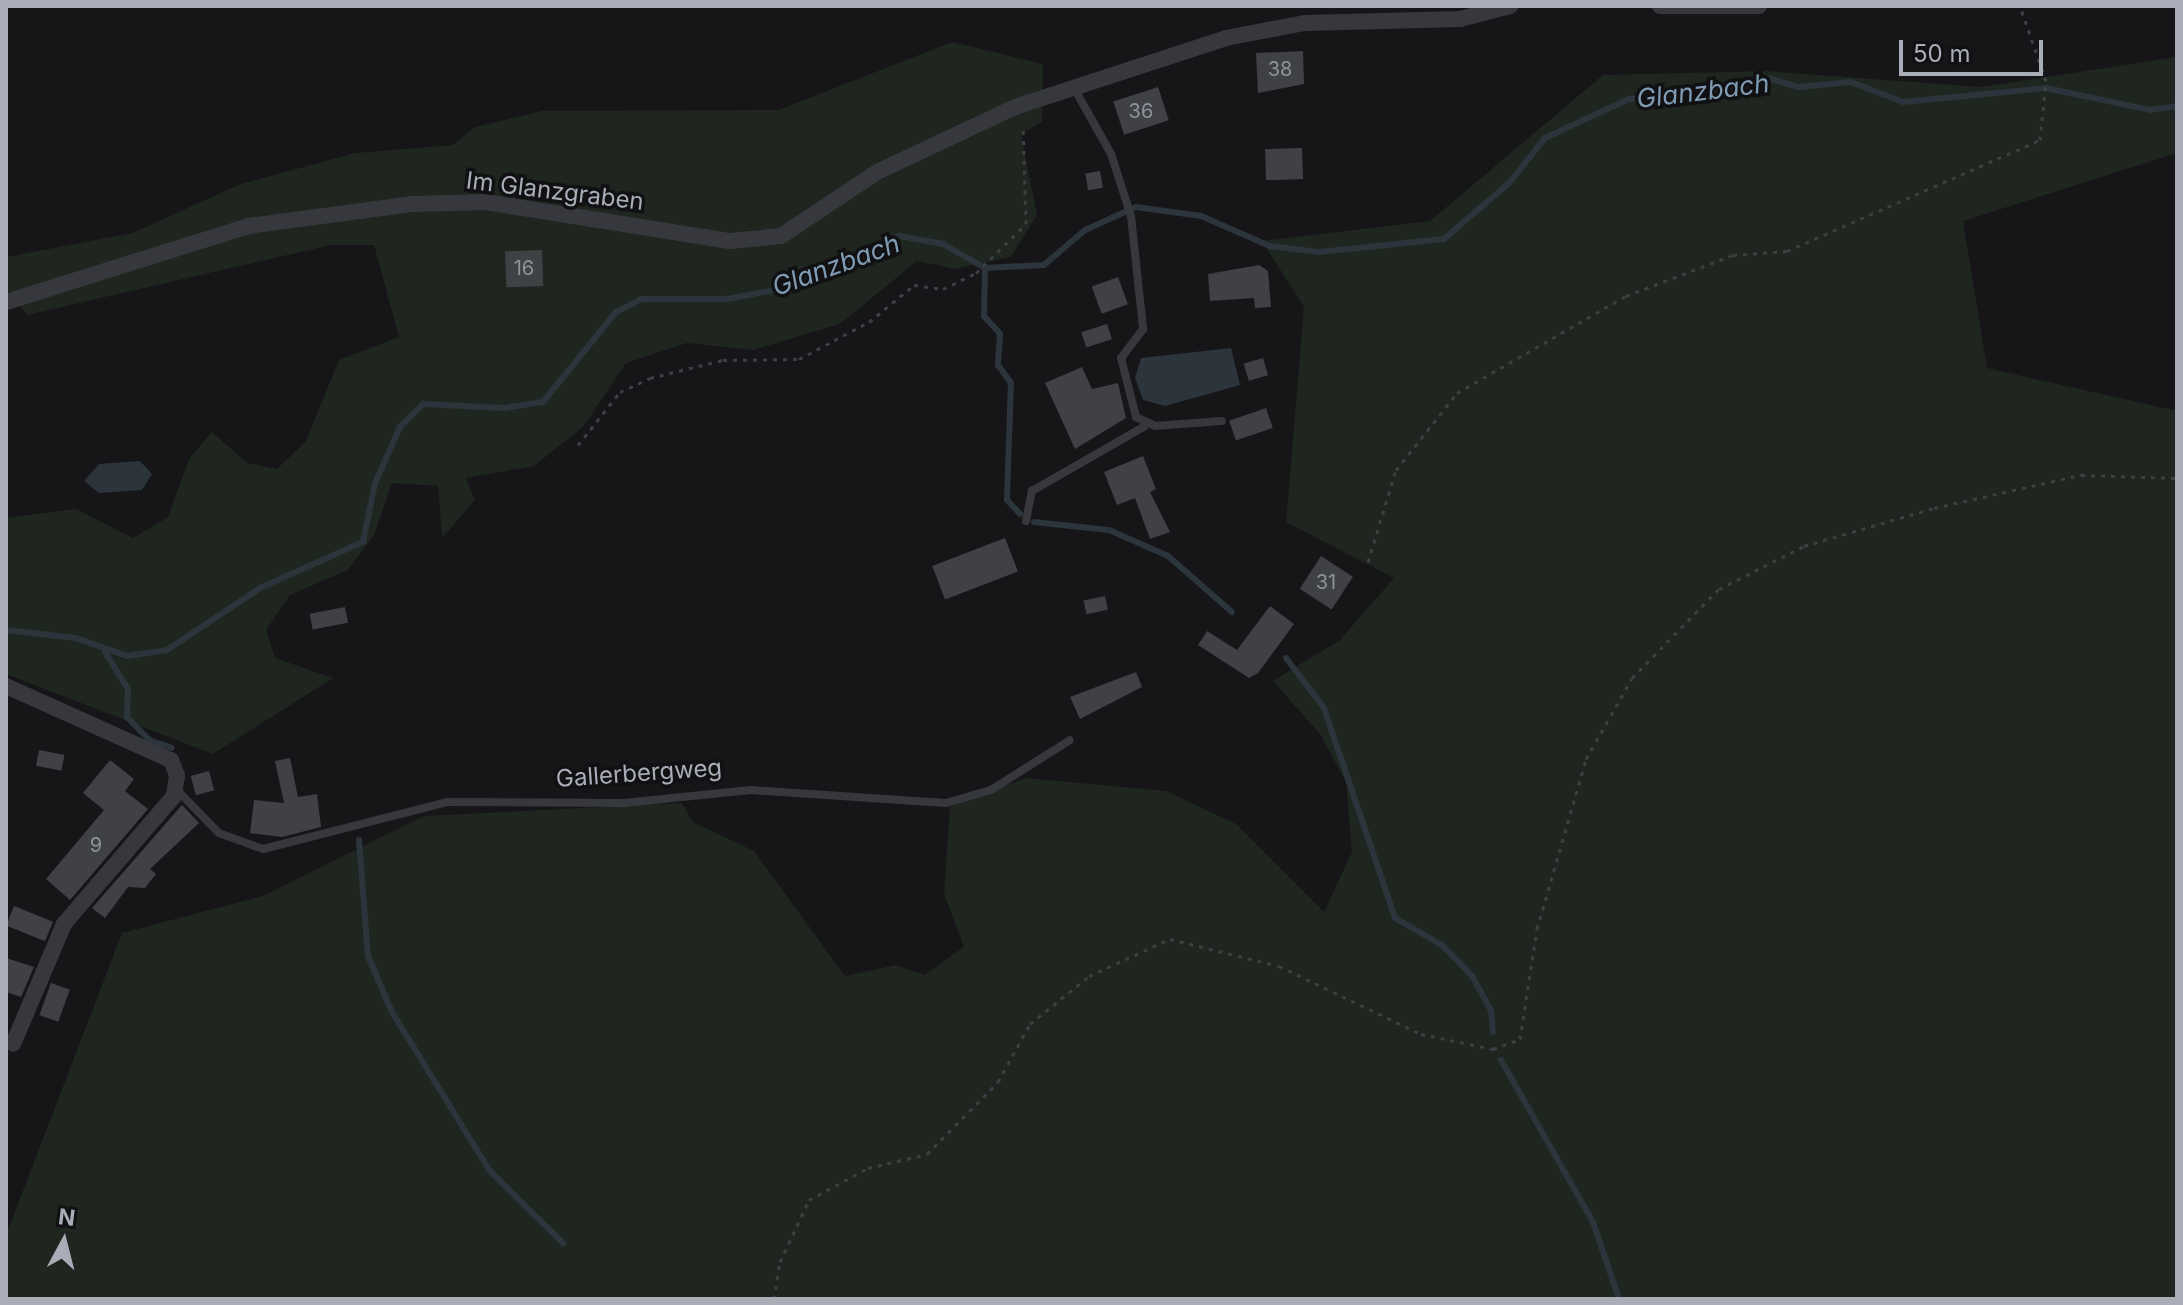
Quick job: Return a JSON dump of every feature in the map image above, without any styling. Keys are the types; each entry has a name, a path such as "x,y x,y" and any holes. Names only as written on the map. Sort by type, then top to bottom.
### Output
{"street":[{"name":"Im Glanzgraben","path":"6,302 248,226 412,204 486,202 730,241 781,236 879,171 1021,105 1074,88 1268,27 1400,25 1510,6"},
{"path":"1660,6 1759,6"},
{"name":"Gallerbergweg","path":"6,686 171,760 177,790"},
{"path":"13,1044 64,924 177,790"}],"lane":[{"path":"1074,88 1131,216 1143,329 1122,362 1136,417 1145,426"},
{"path":"1026,521 1032,491 1145,426 1222,421"},
{"name":"Gallerbergweg","path":"177,790 219,833 263,849 448,802 624,803 750,790 946,803 991,790 1070,740"}],"path":[{"path":"1368,562 1396,470 1457,393 1626,296 1733,255 1787,251 1996,162 2040,140 2046,81 2020,6"},
{"path":"578,445 620,392 650,378 723,360 799,359 869,322 914,285 943,289 976,273 1026,224 1021,105"},
{"path":"774,1299 780,1262 809,1200 868,1168 927,1154 998,1082 1030,1024 1089,976 1170,939 1279,966 1421,1034 1493,1049 1520,1039 1537,929 1586,759 1632,678 1719,589 1804,546 1934,508 2081,475 2177,478"}],"shaded area":[{"path":"952,42 1043,64 1042,122 1021,134 1037,215 1011,257 955,269 917,261 840,324 753,350 687,343 626,363 583,427 534,466 466,478 475,500 442,538 438,486 392,483 374,535 348,570 290,595 266,630 275,658 333,678 213,754 6,674 6,518 76,509 133,538 168,517 189,459 212,432 247,463 277,469 306,441 339,360 399,337 374,245 331,245 27,315 6,289 6,257 133,233 238,185 355,153 453,145 475,127 542,111 779,110"},
{"path":"2177,57 2177,153 1963,221 1987,368 2177,411 2177,1299 6,1299 6,1235 122,933 263,896 424,816 682,803 693,822 754,851 845,976 896,965 924,975 964,947 944,894 950,806 1026,778 1166,791 1236,824 1324,912 1352,852 1346,782 1320,734 1273,681 1340,640 1394,578 1286,522 1304,307 1262,241 1430,221 1603,75 1766,71 1981,87"},
{"path":"1231,348 1240,385 1165,406 1143,400 1135,378 1141,358"},
{"path":"140,461 152,474 142,490 99,493 84,481 99,464"}],"building":[{"path":"1303,51 1304,84 1258,93 1256,53"},
{"path":"1158,87 1169,120 1124,135 1113,102"},
{"path":"1302,148 1303,179 1266,180 1265,149"},
{"path":"1100,171 1103,188 1088,190 1085,174"},
{"path":"542,250 543,286 506,287 505,251"},
{"path":"1259,265 1268,271 1271,307 1255,308 1254,298 1210,301 1208,274"},
{"path":"1118,277 1128,304 1102,314 1092,287"},
{"path":"1107,324 1112,339 1086,348 1081,332"},
{"path":"1263,358 1268,375 1249,381 1244,364"},
{"path":"1082,367 1092,389 1118,383 1126,418 1075,449 1045,383"},
{"path":"1266,408 1273,428 1236,441 1229,421"},
{"path":"1143,456 1156,489 1150,492 1170,532 1150,539 1135,498 1117,505 1104,472"},
{"path":"1005,538 1018,572 945,600 932,566"},
{"path":"1321,556 1353,577 1332,609 1300,589"},
{"path":"1105,596 1108,610 1086,614 1083,601"},
{"path":"1270,606 1294,624 1258,673 1249,678 1198,645 1207,631 1237,650"},
{"path":"345,607 348,623 313,630 310,614"},
{"path":"1136,672 1142,687 1080,719 1070,697"},
{"path":"39,750 65,755 61,771 36,766"},
{"path":"290,758 298,797 317,794 321,827 282,837 250,833 254,800 284,803 275,761"},
{"path":"110,760 134,779 125,791 148,809 70,900 46,879 104,810 83,793"},
{"path":"209,771 214,790 196,795 191,776"},
{"path":"182,805 199,823 150,869 156,874 145,888 128,887 105,918 92,908"},
{"path":"14,906 53,922 45,941 6,925"},
{"path":"6,958 34,967 21,997 6,992"},
{"path":"51,983 70,990 58,1022 39,1015"}],"waterway":[{"name":"Glanzbach","path":"6,630 76,638 127,656 167,650 262,587 363,542 375,483 400,427 423,404 504,408 543,402 616,312 641,299 727,299 791,287 899,236 943,244 985,268 1044,265 1085,230 1136,207 1201,216 1270,246 1319,252 1444,239 1510,182 1545,138 1629,99 1727,91 1767,78 1799,87 1851,82 1903,102 2046,88 2150,110 2177,106"},
{"path":"985,268 984,316 1000,334 998,365 1011,383 1007,500 1020,514"},
{"path":"1034,522 1109,530 1168,556 1232,612"},
{"path":"105,652 128,689 127,717 149,740 172,748"},
{"path":"1286,658 1324,708 1395,918 1442,945 1472,976 1491,1010 1493,1032"},
{"path":"359,840 368,956 392,1012 490,1171 563,1243"},
{"path":"1501,1060 1593,1222 1619,1299"}]}
